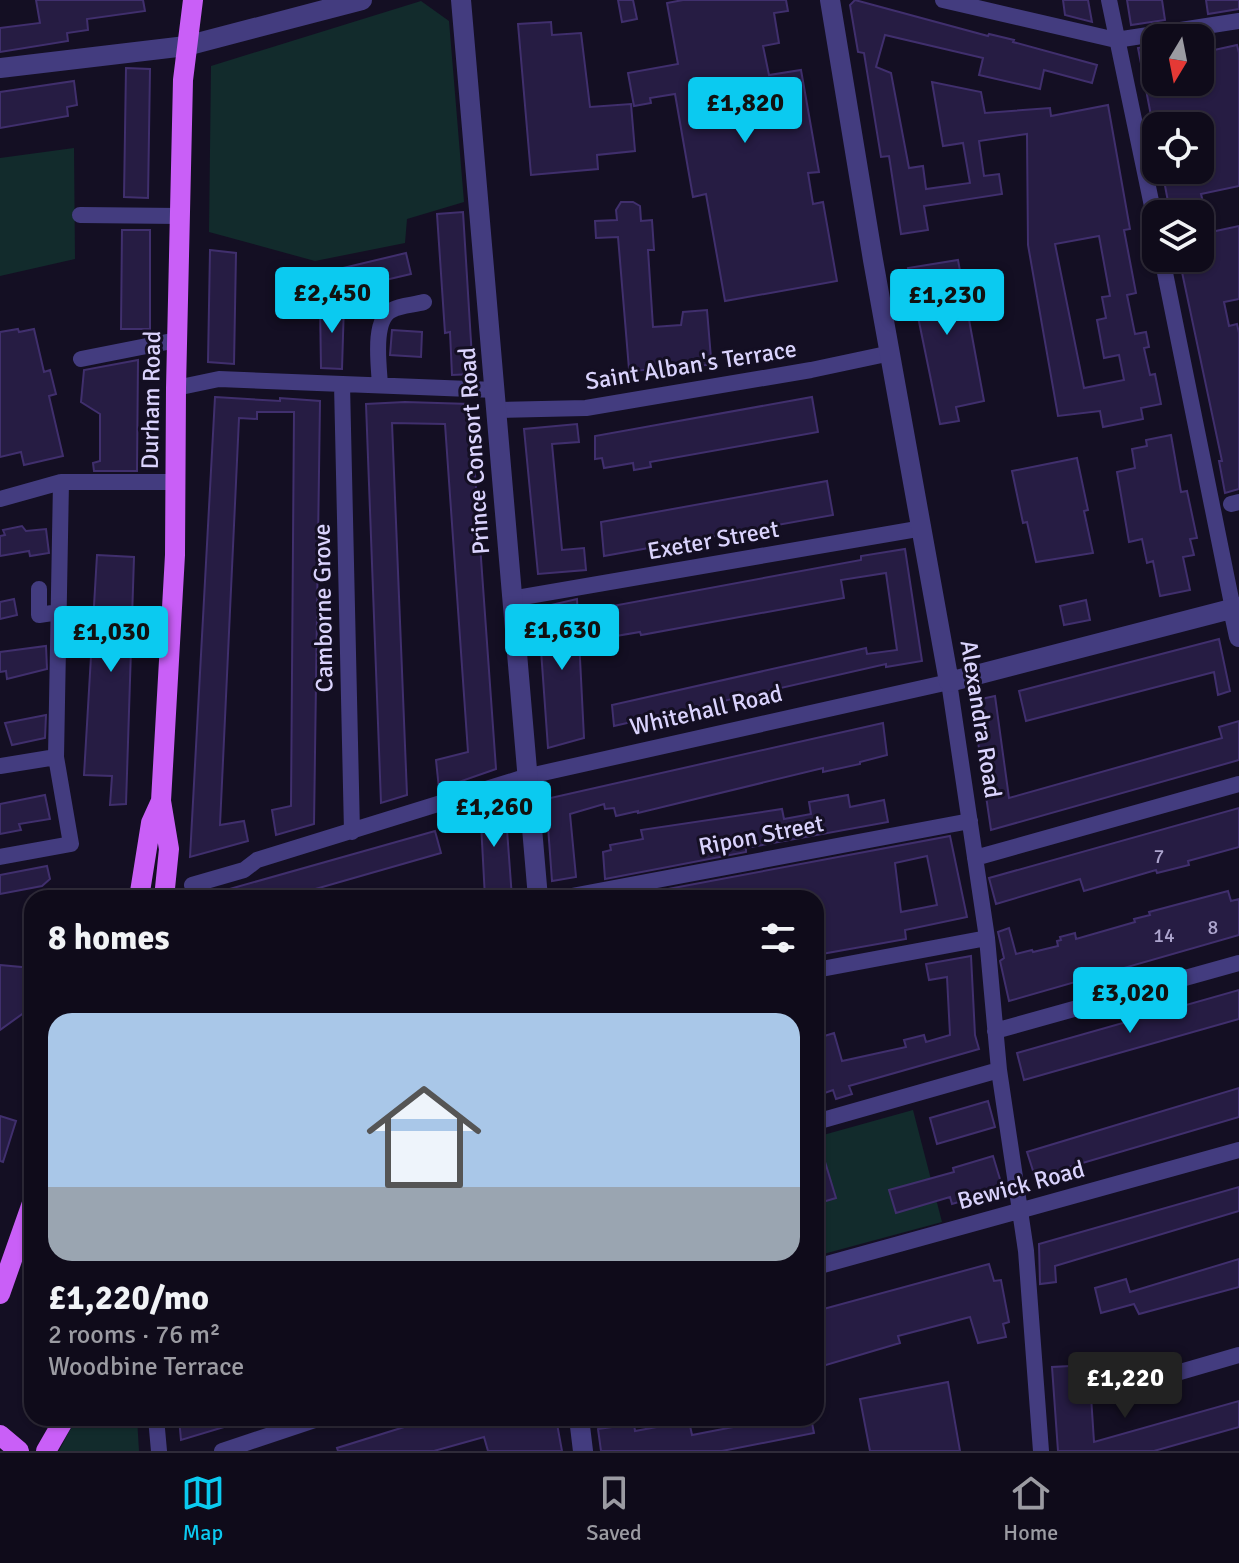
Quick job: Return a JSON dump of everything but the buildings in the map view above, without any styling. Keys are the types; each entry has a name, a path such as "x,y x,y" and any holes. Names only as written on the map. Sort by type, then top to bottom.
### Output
{"main road":[{"name":"Durham Road","path":"161,801 175,555 177,340 186,46 193,0"},
{"path":"140,890 151,823 161,801"},
{"path":"161,801 169,849 165,890"},
{"path":"0,1294 24,1226"},
{"path":"46,1451 60,1426"},
{"path":"0,1435 19,1451"}],"street":[{"path":"0,68 186,46 362,0"},
{"name":"Prince Consort Road","path":"461,0 525,777 537,890"},
{"name":"Alexandra Road","path":"830,0 873,260 923,528 970,821 987,938 999,1070 1021,1211 1032,1314 1041,1451"},
{"path":"943,0 974,4 1116,40 1239,21"},
{"path":"1109,0 1151,200"},
{"path":"80,215 180,216"},
{"path":"1165,272 1236,608 1239,637"},
{"path":"380,385 379,331 382,319 390,310 424,302"},
{"path":"81,359 177,340"},
{"name":"Saint Alban's Terrace","path":"176,388 219,379 380,385 586,408 811,370 891,353"},
{"name":"Camborne Grove","path":"342,384 352,832"},
{"path":"0,499 61,482 175,482"},
{"path":"0,857 71,844 56,757 61,482"},
{"name":"Exeter Street","path":"511,599 923,528"},
{"path":"39,589 39,615 59,612"},
{"name":"Whitehall Road","path":"192,885 244,870 257,860 525,777 949,682 1236,608"},
{"path":"0,766 56,757"},
{"path":"975,858 1239,784"},
{"name":"Ripon Street","path":"603,890 970,821"},
{"path":"824,969 987,938"},
{"path":"995,1031 1239,963"},
{"path":"824,1120 999,1070"},
{"name":"Bewick Road","path":"824,1265 1239,1150"},
{"path":"1125,1388 1239,1355"},
{"path":"157,1426 159,1451"},
{"path":"222,1451 297,1426"},
{"path":"580,1426 583,1451"}],"green space":[{"path":"421,1 449,21 464,202 407,219 405,243 315,261 209,232 211,66"},
{"path":"74,148 75,259 0,276 0,158"},
{"path":"913,1110 942,1222 824,1254 824,1135"},
{"path":"72,1426 137,1426 139,1451 59,1451"}]}
